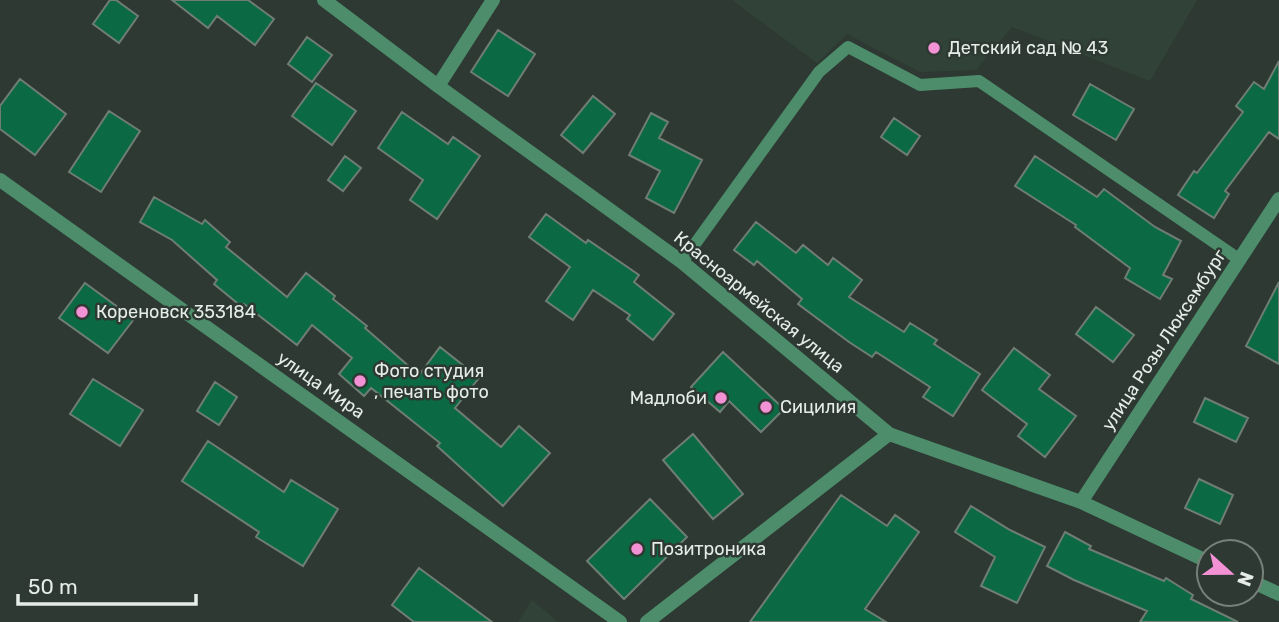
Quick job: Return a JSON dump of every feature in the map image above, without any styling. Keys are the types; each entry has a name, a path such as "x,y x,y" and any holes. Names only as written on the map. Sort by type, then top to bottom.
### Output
{"street":[{"name":"Красноармейская улица","path":"324,0 682,262 889,434 1082,502 1195,555"},
{"path":"438,86 493,0"},
{"name":"улица Мира","path":"0,180 620,622"},
{"name":"улица Розы Люксембург","path":"1082,502 1279,199"},
{"path":"647,622 889,434"}],"lane":[{"path":"682,262 819,72 848,47 920,85 979,81 1240,260"}],"shaded area":[{"name":"Детский сад № 43","path":"732,0 1197,0 1150,81 1012,27 976,70 920,72 847,34 817,63"},
{"path":"532,600 558,622 518,622"}],"building":[{"path":"110,0 116,0 138,16 119,43 93,24"},
{"path":"172,0 248,0 274,19 255,45 217,16 208,28"},
{"path":"498,30 535,54 508,96 471,72"},
{"path":"307,37 332,55 312,82 288,64"},
{"path":"1279,61 1279,139 1269,132 1225,191 1229,194 1214,218 1178,195 1194,171 1197,173 1243,112 1236,106 1254,82 1264,89"},
{"path":"20,79 66,114 35,155 0,129 0,106"},
{"path":"316,83 356,111 332,145 292,116"},
{"path":"1090,84 1134,109 1116,140 1073,115"},
{"path":"593,96 615,114 583,153 561,135"},
{"path":"109,111 140,131 101,192 69,172"},
{"path":"402,112 448,144 453,137 480,156 437,219 410,200 423,180 378,148"},
{"path":"651,113 668,122 659,138 702,160 674,213 646,198 660,171 629,155"},
{"path":"894,118 920,136 907,155 881,137"},
{"path":"345,156 361,168 343,191 328,180"},
{"path":"1035,156 1097,197 1104,189 1155,227 1181,241 1163,275 1172,279 1160,299 1125,278 1130,268 1075,227 1076,225 1015,186"},
{"path":"154,197 202,224 205,220 230,242 226,247 287,297 306,273 335,296 333,299 367,326 365,328 419,375 440,347 479,378 455,408 501,447 519,426 550,453 503,506 437,446 440,443 371,388 364,396 339,374 352,358 312,325 297,345 214,284 217,280 172,240 140,222"},
{"path":"546,214 586,243 588,240 639,275 634,282 674,314 653,340 627,319 630,315 593,290 573,320 546,301 570,267 529,237"},
{"path":"756,222 796,253 803,245 828,265 833,258 862,280 849,297 904,332 910,323 937,340 934,344 980,374 953,416 923,397 930,387 876,352 872,357 849,342 798,304 802,299 757,261 754,265 734,250"},
{"path":"1279,282 1279,364 1246,346"},
{"path":"85,283 134,319 108,353 59,318"},
{"path":"1096,307 1134,335 1113,362 1076,334"},
{"path":"1014,348 1050,375 1039,389 1076,416 1045,457 1018,436 1027,424 982,390"},
{"path":"723,352 784,409 761,432 729,401 720,412 691,387"},
{"path":"93,379 143,410 120,446 70,414"},
{"path":"215,382 237,397 219,425 197,411"},
{"path":"1205,398 1248,418 1236,442 1194,422"},
{"path":"693,434 743,494 713,519 663,460"},
{"path":"208,441 284,492 291,480 338,509 303,566 256,537 259,532 182,481"},
{"path":"1199,479 1233,495 1220,524 1185,508"},
{"path":"841,495 887,526 895,515 919,532 865,609 886,622 750,622"},
{"name":"Позитроника","path":"650,499 687,537 624,599 587,561"},
{"path":"971,506 1045,547 1017,603 981,586 995,557 955,532"},
{"path":"1065,532 1091,546 1089,549 1164,581 1166,578 1193,595 1191,599 1195,601 1195,608 1209,608 1238,622 1140,622 1147,611 1047,566"},
{"path":"419,568 492,622 414,622 392,605"}],"place":[{"name":"Детский сад № 43","path":"934,48"},
{"name":"Кореновск 353184","path":"82,312"},
{"name":"Фото студия , печать фото","path":"360,381"},
{"name":"Мадлоби","path":"721,398"},
{"name":"Сицилия","path":"766,407"},
{"name":"Позитроника","path":"637,549"}]}
